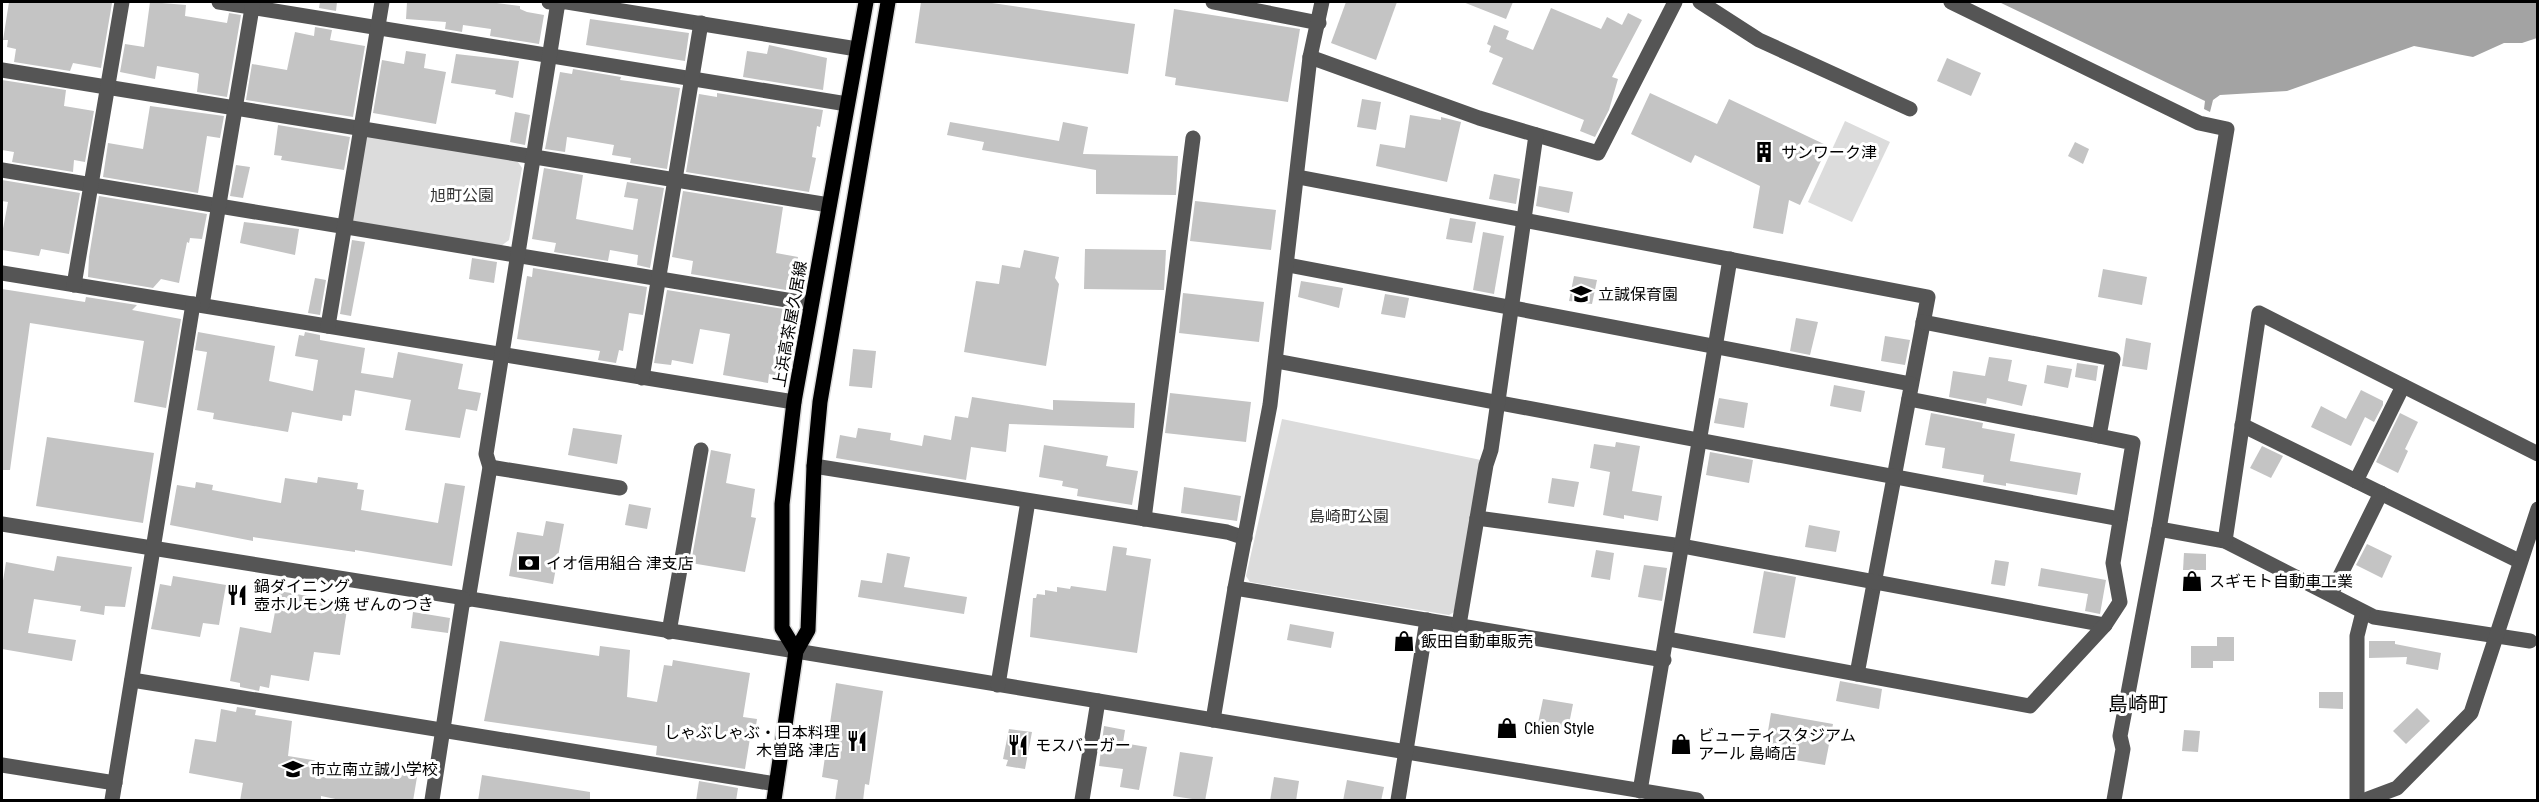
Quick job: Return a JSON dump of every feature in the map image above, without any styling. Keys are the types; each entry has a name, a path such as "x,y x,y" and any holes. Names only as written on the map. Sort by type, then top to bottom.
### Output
{"main road":[{"name":"上浜高茶屋久居線","path":"796,651 782,628 782,504 794,402 866,2"},
{"path":"774,801 796,651 808,630 814,466 820,402 888,2"}],"street":[{"path":"74,285 122,2"},
{"path":"219,2 253,4 379,29 847,104"},
{"path":"328,326 382,2"},
{"path":"432,801 442,731 490,467 486,454 549,56 555,2 567,2 857,49"},
{"path":"1213,2 1319,23"},
{"path":"1213,720 1235,588 1263,448 1288,264 1310,57 1322,2"},
{"path":"1310,57 1479,118 1598,153 1676,2"},
{"path":"1700,2 1759,40 1910,110"},
{"path":"1952,2 2199,123 2227,129 2159,530 2120,736 2123,750 2114,801"},
{"path":"112,801 148,570 154,549 198,305 220,207 253,4"},
{"path":"642,378 700,23"},
{"path":"2,70 829,205"},
{"path":"1460,625 1499,402 1536,135"},
{"path":"1144,519 1193,138"},
{"path":"2,170 811,304"},
{"path":"1298,177 1928,297 1857,674"},
{"path":"1640,791 1668,639 1730,259"},
{"path":"1288,264 1716,347 2133,443 2113,563 2120,602 2105,625 2030,706 1668,639"},
{"path":"2,273 794,402"},
{"path":"2225,541 2259,313 2538,454"},
{"path":"1923,322 2113,359 2100,436"},
{"path":"1276,361 2120,519"},
{"path":"2356,481 2403,386"},
{"path":"2242,425 2519,561"},
{"path":"669,632 701,450"},
{"path":"814,466 1144,519 1245,538"},
{"path":"490,467 620,488"},
{"path":"2331,594 2381,493"},
{"path":"998,685 1028,501"},
{"path":"2365,801 2397,788 2471,712 2538,509"},
{"path":"1477,518 1682,546 1874,580 2105,625"},
{"path":"2,524 796,651 1697,801"},
{"path":"2159,530 2225,541 2374,617 2530,641"},
{"path":"1235,588 1664,660"},
{"path":"2120,602 2145,608"},
{"path":"2357,801 2356,636 2363,612"},
{"path":"1398,801 1427,620"},
{"path":"132,680 776,784"},
{"path":"1082,801 1098,701"},
{"path":"2,765 115,783"}],"green space":[{"path":"1845,121 1890,142 1852,222 1808,202"},
{"name":"旭町公園","path":"366,136 516,159 522,168 509,240 501,246 351,221"},
{"name":"島崎町公園","path":"1282,419 1481,460 1454,612 1449,615 1250,582 1246,576"}],"shaded area":[{"path":"1999,2 2537,2 2537,38 2522,43 2504,43 2473,57 2414,46 2287,91 2220,95 2213,100 2210,112 2204,109 2205,101"}],"building":[{"path":"9,2 112,3 101,68 73,63 70,71 14,62 16,49 7,47 8,40 3,40"},
{"path":"150,2 186,5 185,16 227,23 229,13 241,15 227,97 197,92 199,74 197,73 157,66 155,79 120,72 125,44 144,47"},
{"path":"320,2 337,2 336,11 319,8"},
{"path":"407,2 489,2 520,6 520,9 527,12 544,15 539,44 490,36 491,29 463,25 462,32 445,29 446,22 406,19"},
{"path":"921,2 985,2 1135,24 1128,74 915,43"},
{"path":"1346,2 1397,2 1376,60 1331,43"},
{"path":"1463,2 1513,2 1506,19"},
{"path":"1551,8 1601,29 1607,17 1622,25 1628,13 1642,20 1612,77 1618,79 1609,110 1595,137 1580,131 1584,120 1492,84 1503,58 1489,52 1491,46 1487,44 1494,25 1509,31 1506,39 1533,50"},
{"path":"1174,9 1300,29 1288,102 1175,85 1176,78 1165,76"},
{"path":"590,19 689,33 685,61 586,45"},
{"path":"315,27 332,30 330,40 365,46 353,117 246,100 252,64 287,70 295,32 314,36"},
{"path":"769,45 827,58 823,90 743,77 747,51 767,54"},
{"path":"406,51 426,54 424,68 446,72 436,124 373,113 382,60 404,64"},
{"path":"456,54 519,61 513,98 495,94 496,90 451,83"},
{"path":"1947,58 1981,73 1971,96 1937,81"},
{"path":"573,69 621,77 620,80 680,88 667,169 630,163 631,158 612,155 614,145 567,137 565,152 545,149 560,72 572,74"},
{"path":"2,80 66,90 64,106 94,111 85,162 74,160 73,172 12,162 14,152 2,150"},
{"path":"717,93 823,110 820,127 817,126 812,157 816,158 809,192 686,172 699,94 717,97"},
{"name":"サンワーク津","path":"1650,93 1717,124 1729,99 1828,146 1800,205 1789,200 1783,234 1753,228 1760,186 1695,155 1691,163 1631,134"},
{"path":"1362,99 1381,102 1376,130 1357,127"},
{"path":"150,106 224,116 220,138 207,136 198,193 103,177 108,143 143,149"},
{"path":"515,112 530,115 525,145 510,142"},
{"path":"1410,115 1441,120 1441,117 1461,122 1447,182 1376,166 1380,144 1405,148"},
{"path":"950,122 1059,141 1063,122 1088,127 1083,154 1178,156 1176,195 1096,194 1096,170 982,150 984,142 947,135"},
{"path":"278,125 350,137 344,170 281,160 282,156 274,155"},
{"path":"2075,142 2089,149 2083,164 2068,156"},
{"path":"236,165 250,167 243,198 230,196"},
{"path":"544,168 583,175 576,219 633,230 638,199 624,197 627,182 664,188 650,268 637,265 638,255 610,250 608,261 554,252 556,243 532,239"},
{"path":"1494,174 1520,179 1516,204 1489,199"},
{"path":"2,180 80,193 69,254 41,249 39,256 2,250 2,234 8,202 2,201"},
{"path":"1539,186 1573,192 1569,213 1536,206"},
{"path":"683,191 783,207 776,253 798,257 794,281 787,280 786,290 691,274 693,261 672,257"},
{"path":"99,196 207,214 202,239 190,238 189,243 187,242 179,283 161,279 153,288 88,277"},
{"path":"1195,201 1276,210 1271,250 1190,241"},
{"path":"1450,218 1476,222 1472,243 1446,239"},
{"path":"244,222 299,229 295,255 240,243"},
{"path":"1483,232 1504,236 1494,294 1473,290"},
{"path":"352,240 365,242 351,316 340,314"},
{"path":"1085,249 1166,250 1164,290 1084,289"},
{"path":"1024,250 1059,257 1055,278 1059,284 1046,366 964,352 976,281 999,284 1002,265 1020,268"},
{"path":"472,258 497,262 494,283 469,279"},
{"path":"533,268 647,287 643,315 629,313 623,351 619,350 616,363 598,360 600,351 517,339 527,276 532,277"},
{"path":"2103,269 2147,277 2142,305 2098,297"},
{"path":"1574,276 1597,280 1592,304 1569,301"},
{"path":"315,278 326,280 320,315 308,313"},
{"path":"1301,281 1343,288 1339,308 1298,297"},
{"path":"2,289 85,302 86,297 137,305 132,310 181,319 166,408 134,402 144,341 30,323 10,470 2,470"},
{"path":"667,290 790,310 779,376 769,374 768,383 723,375 730,334 700,329 693,364 672,360 671,365 654,363"},
{"path":"1183,293 1264,302 1259,342 1179,333"},
{"path":"1385,294 1409,298 1405,318 1381,314"},
{"path":"1796,318 1818,322 1810,355 1790,351"},
{"path":"198,332 275,346 269,381 313,391 318,360 295,356 299,335 304,336 305,332 320,335 320,340 365,348 361,373 393,378 398,352 463,364 458,389 481,393 477,411 466,409 460,438 405,430 411,400 355,390 351,416 343,415 342,421 292,412 288,432 213,419 214,413 197,410 207,352 195,350"},
{"path":"1885,336 1910,340 1905,365 1881,361"},
{"path":"2126,338 2151,343 2147,370 2122,366"},
{"path":"853,349 876,351 872,388 849,386"},
{"path":"1989,357 2012,360 2008,381 2027,385 2022,406 1987,398 1986,404 1949,397 1953,371 1985,376"},
{"path":"2077,363 2098,366 2096,381 2075,377"},
{"path":"2047,365 2072,369 2068,388 2044,383"},
{"path":"1834,385 1865,391 1861,412 1830,406"},
{"path":"2361,390 2383,401 2383,405 2374,422 2365,417 2351,446 2311,427 2321,406 2346,419"},
{"path":"1170,393 1251,402 1246,442 1165,433"},
{"path":"972,397 1053,410 1053,400 1135,403 1134,428 1009,424 1006,452 971,447 966,480 836,458 840,435 856,438 858,428 891,433 890,440 922,446 924,435 951,440 955,416 968,418"},
{"path":"1719,398 1748,403 1744,428 1714,423"},
{"path":"1931,413 1983,423 1982,428 2015,434 2010,461 2081,473 2077,495 2006,483 2006,486 1983,482 1984,475 1942,468 1945,448 1925,445"},
{"path":"2400,413 2418,422 2405,449 2408,451 2398,473 2376,462"},
{"path":"573,428 622,435 617,464 568,455"},
{"path":"47,437 154,453 143,523 36,506"},
{"path":"1616,442 1640,446 1632,491 1662,496 1658,521 1624,515 1624,519 1603,515 1610,472 1590,468 1594,444 1615,447"},
{"path":"1044,445 1108,456 1106,466 1138,471 1132,505 1077,496 1078,489 1062,486 1063,481 1039,477"},
{"path":"2262,446 2283,456 2271,478 2250,468"},
{"path":"711,450 731,454 726,483 755,489 751,517 756,518 745,572 691,563"},
{"path":"1710,452 1753,460 1749,483 1706,475"},
{"path":"318,477 358,483 357,489 364,490 361,510 438,523 445,483 465,486 452,566 355,550 355,552 253,537 253,541 170,525 177,485 195,488 196,482 213,485 212,490 281,503 285,478 317,483"},
{"path":"1552,478 1579,482 1574,507 1548,503"},
{"path":"1184,487 1241,496 1237,521 1181,513"},
{"path":"629,504 651,508 647,529 625,525"},
{"path":"546,521 564,524 553,584 509,576 517,532 543,536"},
{"path":"1809,525 1840,531 1836,552 1805,547"},
{"path":"2367,544 2392,556 2382,578 2356,565"},
{"path":"1113,546 1127,548 1126,555 1151,559 1137,653 1030,637 1033,598 1036,598 1037,594 1045,595 1045,590 1057,592 1057,587 1070,589 1071,586 1106,591"},
{"path":"1596,550 1614,553 1610,580 1591,577"},
{"path":"887,553 910,557 904,587 967,597 964,614 858,597 861,580 882,583"},
{"path":"2184,553 2206,554 2206,570 2183,570"},
{"path":"57,556 132,567 125,607 105,606 104,615 80,611 81,606 34,599 28,633 76,640 72,661 2,649 2,587 6,562 54,571"},
{"path":"1995,560 2009,562 2005,586 1991,584"},
{"path":"1644,565 1667,568 1662,601 1638,597"},
{"path":"2041,568 2106,580 2100,614 2085,611 2088,594 2038,586"},
{"path":"1764,571 1796,577 1785,638 1753,633"},
{"path":"173,576 226,585 219,625 203,623 200,637 151,629 160,584 171,586"},
{"path":"279,591 348,603 340,655 314,652 309,681 271,675 269,688 260,686 259,691 240,687 240,683 230,681 240,627 271,633"},
{"path":"413,612 450,618 448,633 411,628"},
{"path":"1290,624 1334,632 1331,648 1287,640"},
{"path":"2217,637 2234,637 2234,661 2213,661 2213,668 2191,668 2191,646 2217,646"},
{"path":"500,641 599,656 600,646 630,650 627,697 657,702 664,665 672,666 673,660 750,673 743,717 757,719 755,732 751,732 745,769 656,755 657,746 484,721"},
{"path":"2369,641 2395,641 2395,644 2441,653 2438,670 2406,664 2407,657 2369,658"},
{"path":"1840,681 1882,689 1879,709 1836,701"},
{"path":"836,683 883,691 869,785 865,784 863,801 835,801 838,780 822,777"},
{"path":"2319,692 2343,692 2343,709 2319,708"},
{"path":"1543,699 1573,704 1568,729 1538,723"},
{"path":"237,707 256,710 255,715 292,721 288,756 417,777 413,801 345,801 321,796 321,801 240,801 243,783 189,773 195,739 216,742 221,709 236,712"},
{"path":"2417,708 2430,721 2406,744 2393,731"},
{"path":"1771,713 1833,724 1825,765 1764,755"},
{"path":"1104,726 1125,730 1123,743 1147,747 1139,790 1120,787 1123,769 1099,766"},
{"name":"モスバーガー","path":"1009,729 1032,732 1025,769 1006,766 1008,760 1003,759"},
{"path":"2184,730 2200,731 2198,752 2182,751"},
{"path":"1180,752 1213,757 1205,801 1173,796"},
{"path":"482,775 590,792 590,801 478,801"},
{"path":"1274,777 1299,781 1296,801 1270,801"},
{"path":"1347,780 1384,787 1381,801 1343,801"},
{"path":"699,781 738,788 736,801 696,801"}],"place":[{"name":"サンワーク津","path":"1764,152"},
{"name":"立誠保育園","path":"1581,294"},
{"name":"イオ信用組合 津支店","path":"529,563"},
{"name":"スギモト自動車工業","path":"2192,581"},
{"name":"鍋ダイニング 壺ホルモン焼 ぜんのつき","path":"237,595"},
{"name":"飯田自動車販売","path":"1404,641"},
{"name":"Chien Style","path":"1507,728"},
{"name":"しゃぶしゃぶ・日本料理 木曽路 津店","path":"857,741"},
{"name":"ビューティスタジアム アール 島崎店","path":"1681,744"},
{"name":"モスバーガー","path":"1018,745"},
{"name":"市立南立誠小学校","path":"293,769"}],"district":[{"name":"島崎町","path":"2138,704"}]}
